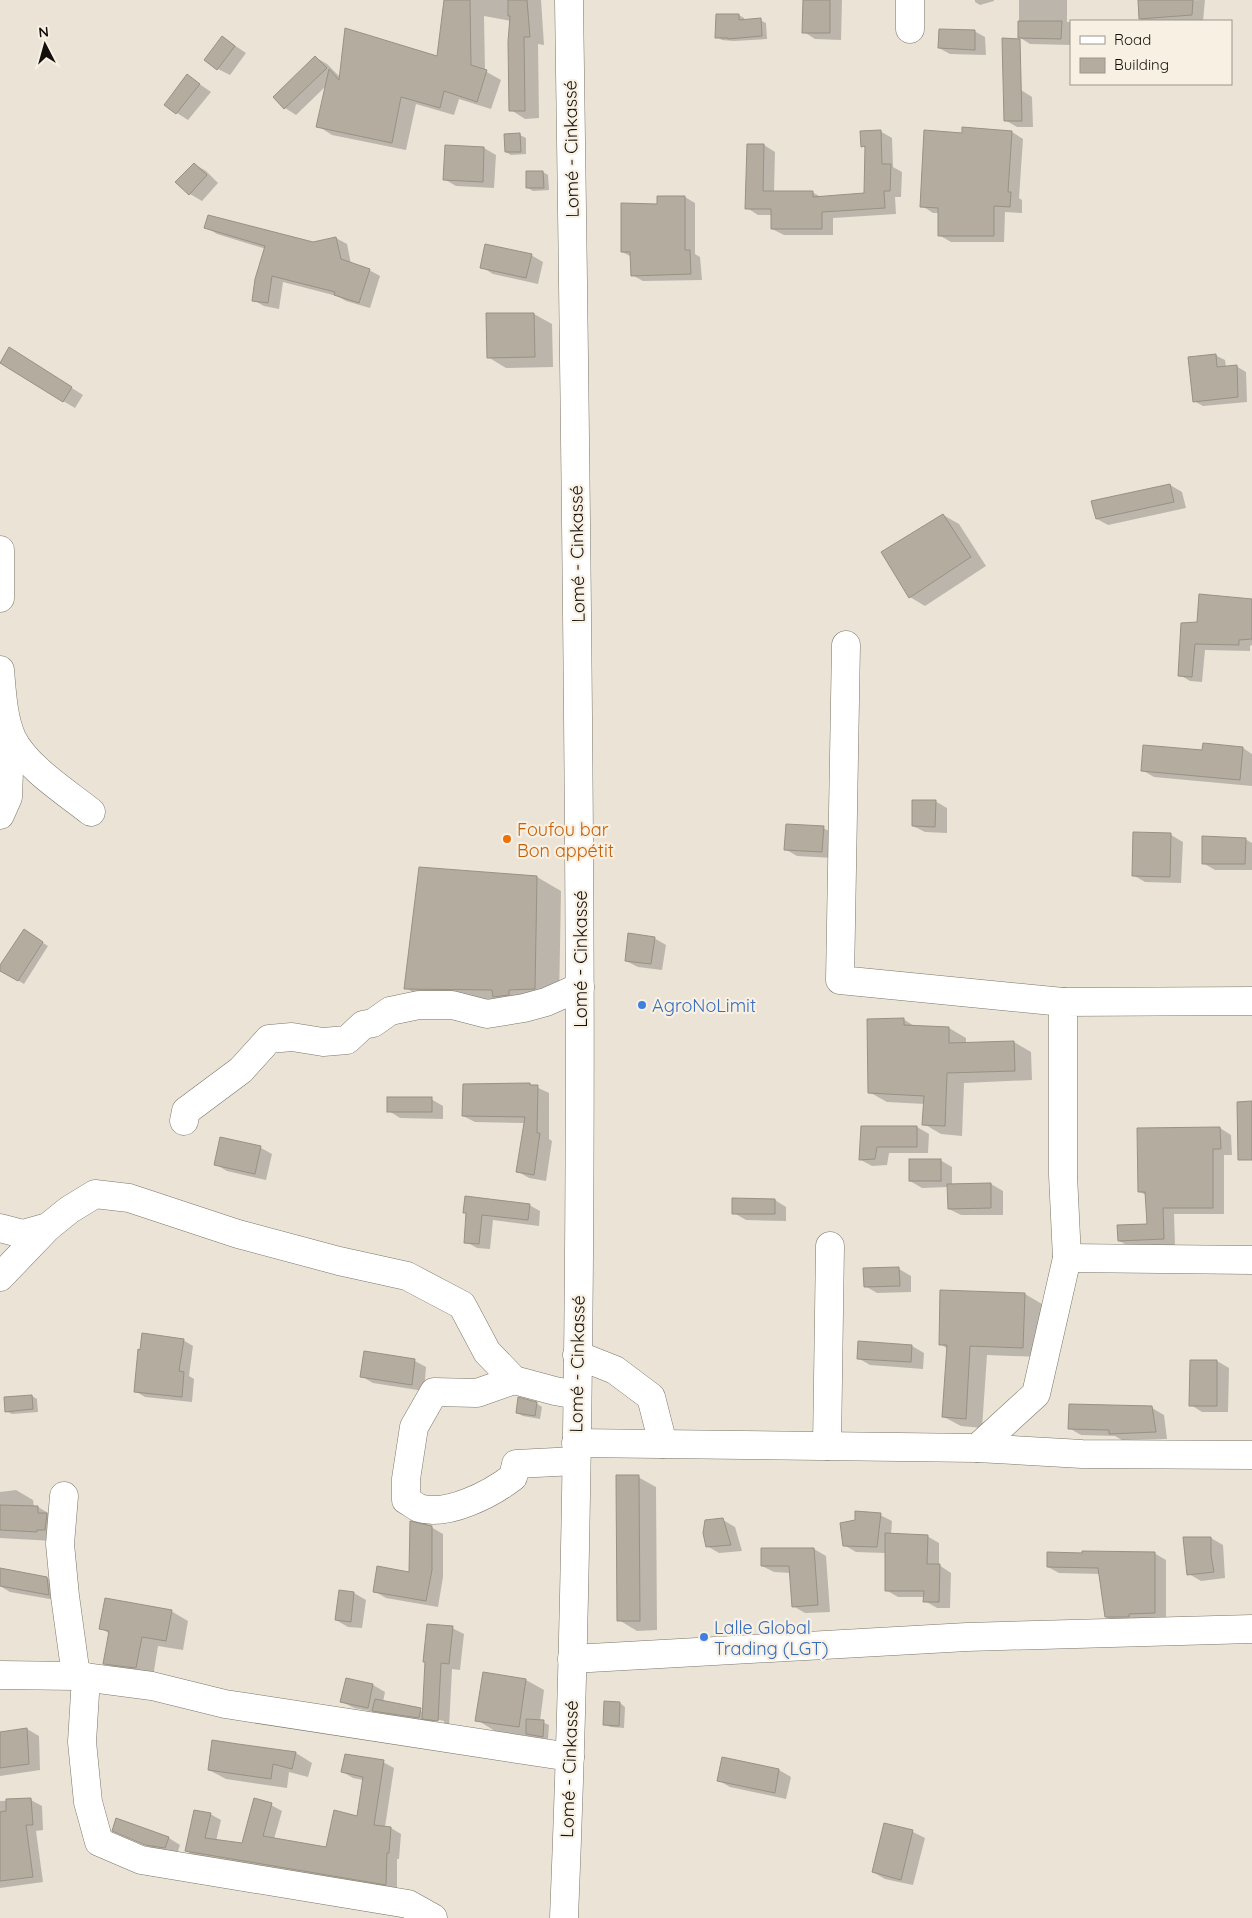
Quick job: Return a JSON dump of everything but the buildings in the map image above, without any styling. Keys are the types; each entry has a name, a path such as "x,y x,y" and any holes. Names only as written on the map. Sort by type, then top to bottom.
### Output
{"main road":[{"name":"Lomé - Cinkassé","path":"564,1918 570,1757 580,1239 579,721 569,0"},
{"path":"910,0 910,29"},
{"path":"0,550 0,598"},
{"path":"846,645 840,980 1063,1002 1252,1000"},
{"path":"0,670 6,714 12,738 24,756 91,812"},
{"path":"0,815 8,797 9,771 5,741 6,714"},
{"path":"184,1121 186,1111 241,1070 269,1039 292,1037 323,1042 347,1040 363,1025 373,1023 390,1010 419,1004 452,1005 487,1014 546,1002 580,987"},
{"path":"977,1448 1036,1394 1067,1258 1063,1175 1063,1002"},
{"path":"0,1277 48,1228 69,1210 95,1194 129,1198 238,1234 330,1259 407,1276 462,1305 487,1352 514,1380 577,1395"},
{"path":"0,1228 23,1234 48,1228"},
{"path":"827,1446 830,1246"},
{"path":"1067,1258 1252,1260"},
{"path":"577,1355 615,1370 651,1396 663,1444"},
{"path":"514,1380 477,1393 434,1392 414,1427 406,1479 406,1500 419,1508 442,1510 472,1500 501,1487 513,1477 516,1464 576,1452 663,1444 977,1448 1082,1454 1252,1455"},
{"path":"64,1496 60,1544 65,1596 81,1676 82,1742 88,1802 99,1842 141,1860 408,1904 433,1918"},
{"path":"572,1658 966,1637 1252,1629"},
{"path":"0,1675 81,1676 152,1686 225,1704 570,1757"}],"place":[{"name":"Foufou bar Bon appétit","path":"507,839"},
{"name":"AgroNoLimit","path":"642,1005"},
{"name":"Lalle Global Trading (LGT)","path":"704,1637"}]}
